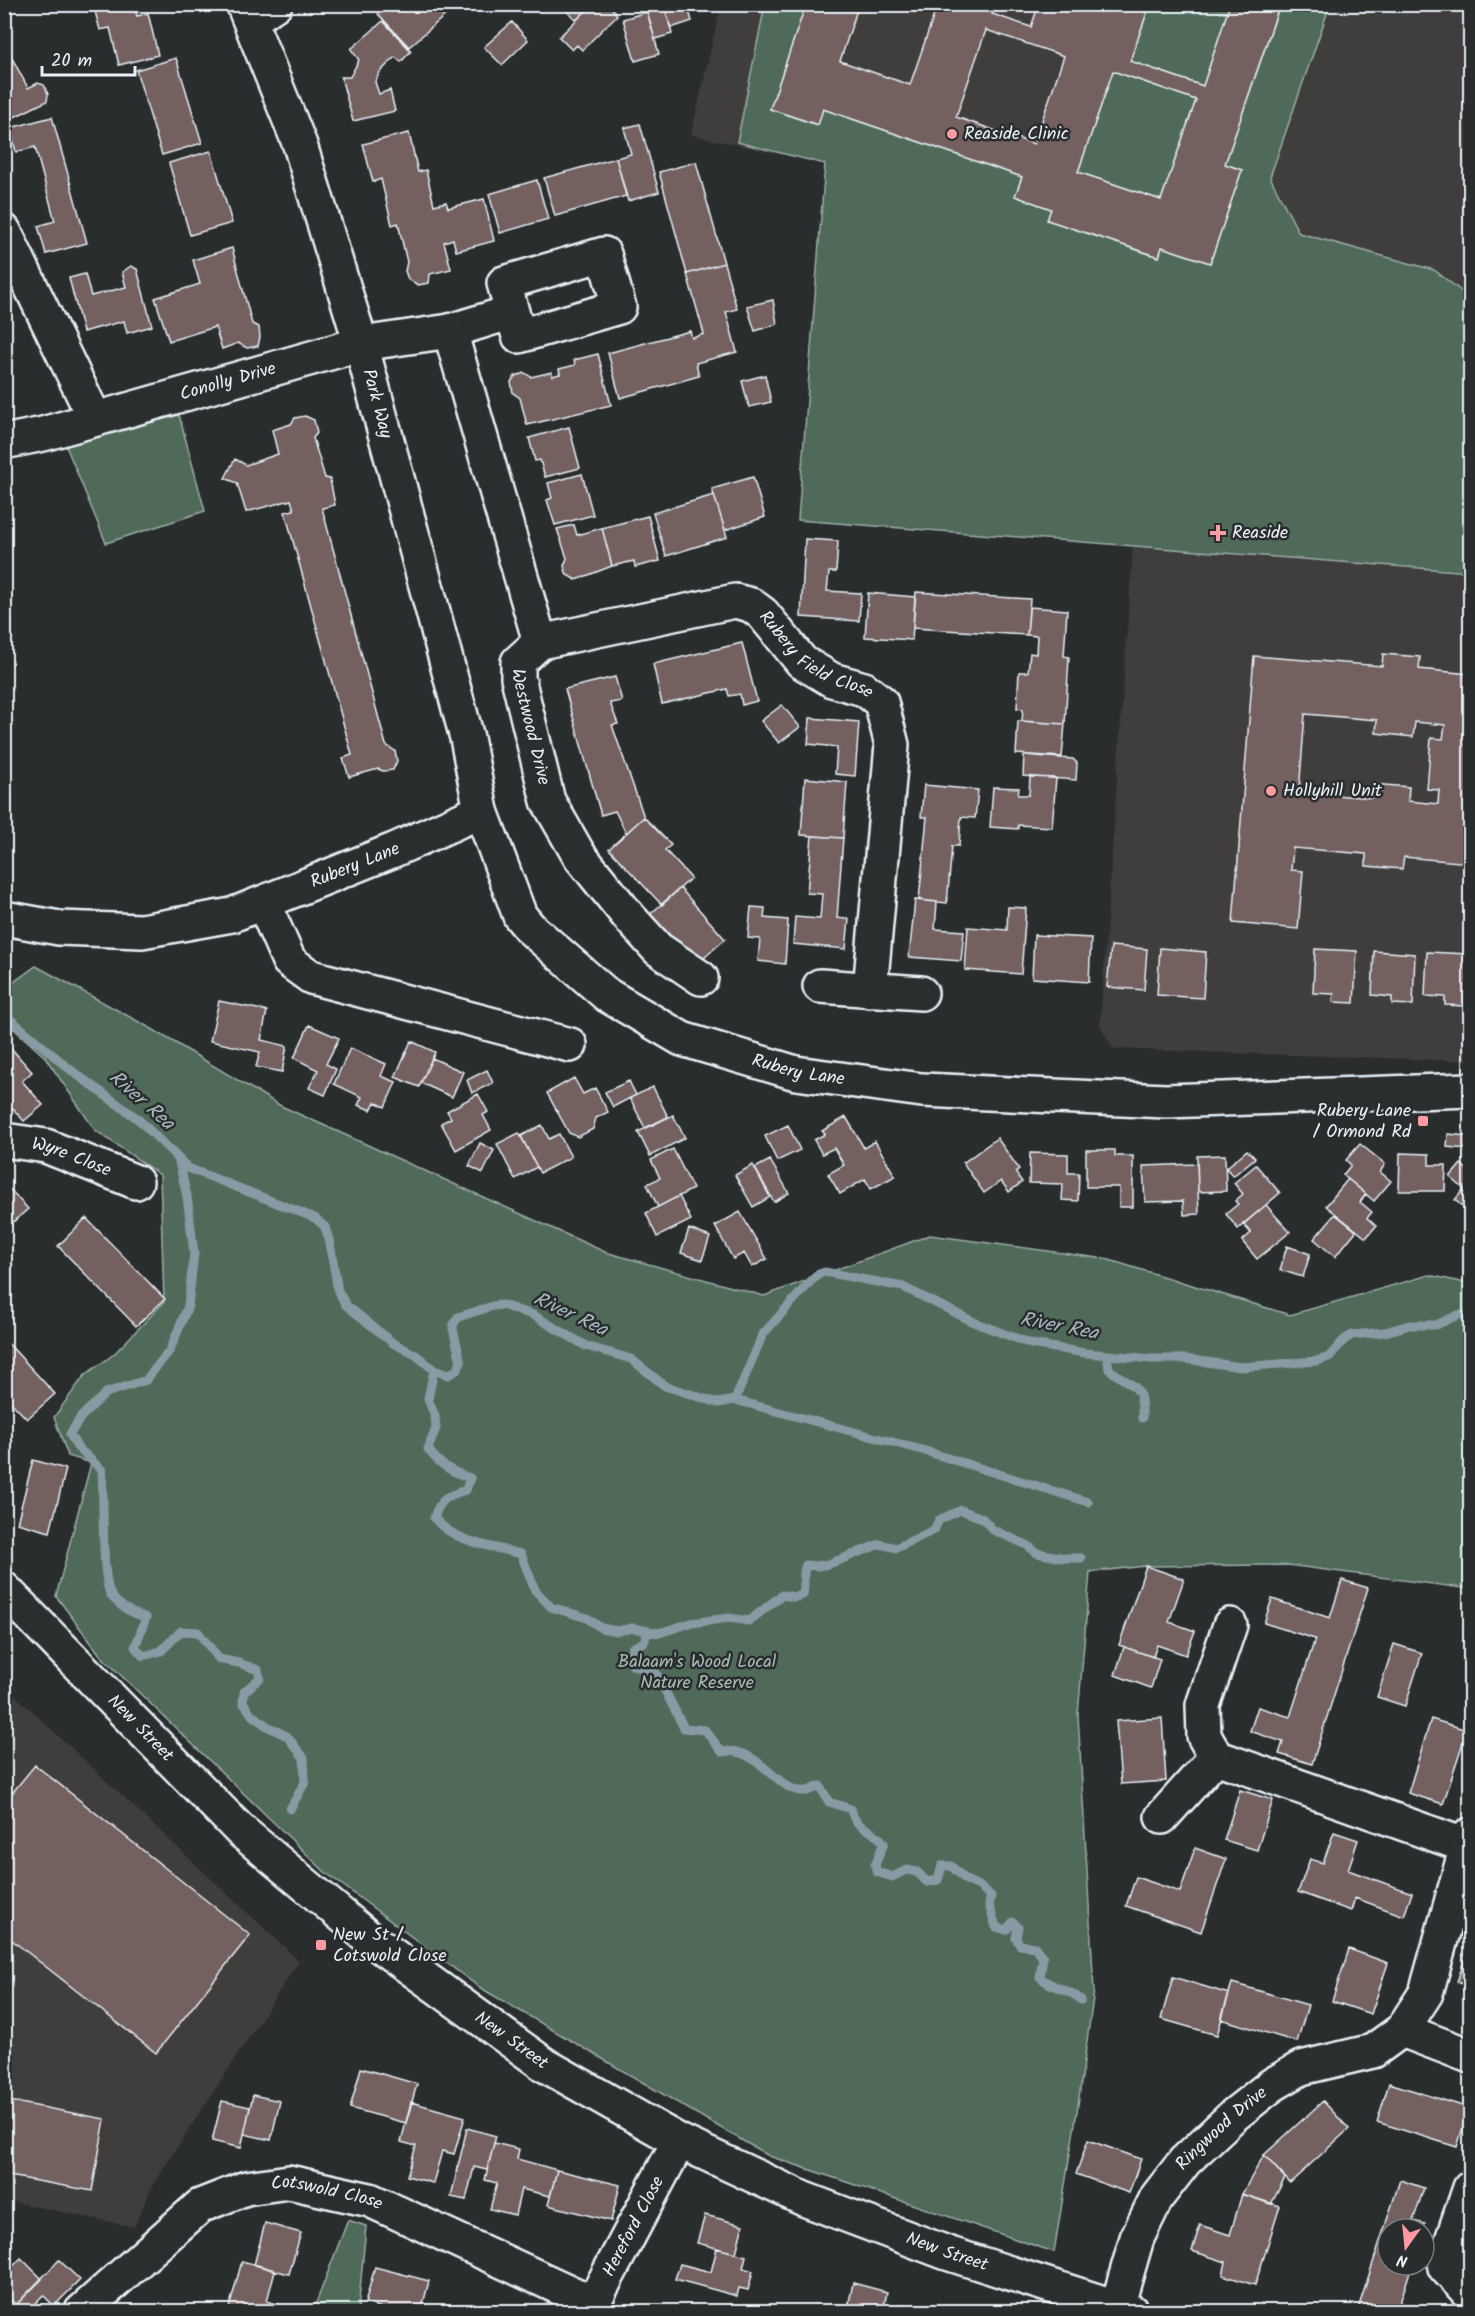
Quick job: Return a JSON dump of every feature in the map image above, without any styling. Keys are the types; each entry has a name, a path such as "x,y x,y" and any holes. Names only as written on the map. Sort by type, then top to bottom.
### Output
{"street":[{"name":"Park Way","path":"256,10 361,344 467,738 482,811"},
{"path":"4,231 95,419"},
{"path":"361,344 450,331 512,312"},
{"name":"Westwood Drive","path":"450,331 540,642 518,662 518,678 548,801 579,855 629,917 658,949 701,978"},
{"name":"Conolly Drive","path":"5,440 95,419 361,344"},
{"name":"Rubery Field Close","path":"540,642 735,601 751,605 763,614 802,662 832,680 864,689 881,702 892,744 870,990"},
{"name":"Rubery Lane","path":"4,918 59,928 142,931 232,915 264,904 482,811 520,916 530,928 607,995 682,1039 796,1073 922,1090 1166,1101 1470,1090"},
{"path":"264,904 289,961 311,977 570,1045"},
{"path":"820,986 921,993"},
{"name":"Wyre Close","path":"4,1140 46,1146 136,1182"},
{"name":"New Street","path":"4,1588 240,1830 369,1938 545,2065 679,2141 804,2199 947,2253 1125,2309"},
{"path":"1161,1817 1216,1757 1204,1736 1203,1705 1230,1625"},
{"name":"Ringwood Drive","path":"1125,2309 1137,2238 1157,2197 1185,2161 1234,2115 1272,2085 1301,2068 1373,2051 1402,2030 1426,1993 1468,1840 1216,1757"},
{"path":"1402,2030 1470,2056"},
{"name":"Hereford Close","path":"591,2307 679,2141"},
{"name":"Cotswold Close","path":"81,2312 200,2206 246,2188 289,2182 370,2200 591,2307"},
{"path":"1470,2188 1445,2267 1470,2294"}],"shaded area":[{"name":"Reaside","path":"721,5 1470,5 1470,1061 1113,1049 1100,1025 1133,546 798,520 825,164 691,135"},
{"path":"4,1685 299,1961 153,2184 134,2227 5,2200"}],"green space":[{"path":"765,5 806,5 770,109 817,125 823,109 1022,177 1016,196 1051,209 1048,220 1158,257 1162,247 1210,263 1242,170 1225,164 1280,5 1330,5 1270,177 1299,233 1434,270 1470,298 1470,572 798,520 825,164 737,142"},
{"path":"1150,5 1230,5 1203,86 1130,61"},
{"path":"1113,71 1196,100 1161,200 1078,172"},
{"path":"179,415 205,511 106,543 66,446"},
{"name":"Balaam's Wood Local Nature Reserve","path":"36,966 152,1029 281,1106 605,1252 764,1296 930,1235 1106,1259 1290,1315 1429,1275 1470,1284 1470,1589 1288,1565 1146,1566 1090,1572 1078,1715 1094,1991 1054,2252 769,2156 479,1987 325,1872 101,1656 56,1596 91,1463 68,1456 54,1417 85,1375 114,1354 164,1302 160,1175 95,1130 45,1057 5,1021 4,989"},
{"path":"348,2220 366,2226 358,2311 313,2311"}],"building":[{"path":"93,4 134,4 137,16 148,13 158,55 119,65 110,28 100,30"},
{"path":"389,4 458,4 409,47 378,14"},
{"path":"567,4 593,4 576,20 564,8"},
{"path":"593,4 609,4 617,15 582,50 577,45 572,50 559,37"},
{"path":"645,4 664,4 672,34 655,39"},
{"path":"664,4 687,4 692,21 671,28"},
{"name":"Reaside Clinic","path":"806,4 859,4 840,61 910,85 935,12 913,4 995,4 992,14 1031,27 1039,4 1150,4 1130,61 1203,86 1230,4 1280,4 1225,164 1242,170 1210,263 1162,247 1159,257 1047,220 1051,209 1015,196 1022,177 823,109 818,125 770,109","holes":["986,30 1064,56 1034,144 956,117","1113,71 1196,100 1161,200 1078,172"]},
{"path":"647,12 659,54 635,61 623,19"},
{"path":"383,21 411,51 401,62 395,57 380,72 375,82 379,94 390,90 395,111 353,121 341,77 350,77 359,60 351,49"},
{"path":"512,22 528,40 502,65 484,47"},
{"path":"4,43 28,88 38,83 44,85 48,94 47,101 4,122"},
{"path":"176,58 202,143 162,155 136,70"},
{"path":"52,117 87,243 46,254 38,226 55,221 35,147 16,152 10,128"},
{"path":"640,124 659,192 628,201 616,158 631,154 624,128"},
{"path":"409,133 418,172 426,170 434,205 446,202 448,208 484,199 494,241 456,251 453,239 444,242 451,269 430,274 429,283 418,285 408,279 405,271 407,262 398,223 392,225 381,179 373,182 363,144"},
{"path":"211,151 232,223 190,235 169,163"},
{"path":"616,158 626,196 555,216 544,178"},
{"path":"696,162 724,263 687,274 659,172"},
{"path":"537,180 548,219 500,233 489,194"},
{"path":"232,248 252,324 259,327 258,346 247,348 238,343 222,349 215,327 169,341 155,298 200,284 193,260"},
{"path":"724,263 737,309 726,312 737,352 696,363 699,376 620,398 608,353 690,331 692,338 704,334 687,274"},
{"path":"131,266 137,269 152,326 127,333 124,321 83,332 69,278 85,274 91,296 126,287 122,272"},
{"path":"773,300 777,324 755,331 747,306"},
{"path":"598,354 611,405 527,425 520,398 513,393 511,382 515,376 525,373 531,377 552,372 552,376 560,374 559,369 575,365 574,360"},
{"path":"765,375 771,402 749,407 742,381"},
{"path":"305,416 314,420 317,433 313,438 325,478 330,479 335,505 322,508 386,745 395,751 397,761 393,770 378,769 349,777 343,758 352,755 285,512 294,510 291,500 246,512 237,483 225,478 235,459 246,465 278,454 272,430 291,424 295,418"},
{"path":"569,427 580,468 545,477 540,460 535,461 529,438"},
{"path":"582,474 593,515 555,525 547,500 552,498 548,483"},
{"path":"753,477 765,517 725,530 712,489"},
{"path":"714,495 727,537 666,556 653,513"},
{"path":"648,516 660,561 635,567 634,561 612,566 602,528"},
{"path":"574,525 577,535 602,528 612,566 576,580 567,575 564,566 567,558 557,529"},
{"path":"805,539 838,541 836,572 829,572 827,591 861,593 859,621 801,617"},
{"path":"916,592 1030,599 1027,635 913,628"},
{"path":"868,593 915,597 912,640 865,637"},
{"path":"1029,607 1067,610 1064,656 1069,657 1065,724 1022,721 1023,709 1017,708 1019,672 1028,672 1030,653 1036,654 1037,636 1027,635"},
{"path":"742,643 757,701 742,705 740,694 729,696 727,689 662,704 653,664"},
{"name":"Hollyhill Unit","path":"1383,654 1420,657 1419,669 1470,674 1470,863 1404,857 1402,869 1366,866 1366,854 1293,848 1291,870 1303,871 1298,929 1233,923 1254,656 1382,666","holes":["1305,714 1377,720 1376,733 1413,737 1415,722 1445,725 1443,739 1431,738 1427,789 1439,790 1438,804 1408,801 1409,787 1372,784 1371,798 1299,792"]},
{"path":"615,677 622,701 610,703 618,724 612,725 644,817 626,833 615,811 601,815 565,689"},
{"path":"782,705 800,727 779,743 761,721"},
{"path":"810,718 859,722 855,776 835,774 837,747 808,744"},
{"path":"1018,721 1065,724 1062,757 1016,754"},
{"path":"1024,755 1073,759 1077,763 1076,780 1023,776"},
{"path":"1030,777 1056,778 1052,827 1018,825 1018,829 990,827 993,787 1019,788 1018,795 1029,795"},
{"path":"805,778 847,782 843,838 801,835"},
{"path":"924,785 978,790 975,818 961,817 959,846 952,846 947,903 919,900 927,817 921,817"},
{"path":"644,817 671,845 665,850 691,878 662,905 609,849"},
{"path":"812,836 843,838 837,918 849,919 846,949 793,944 795,917 820,919 822,894 807,893"},
{"path":"680,888 725,939 694,967 648,916"},
{"path":"915,900 937,902 935,929 964,931 961,961 909,957"},
{"path":"751,907 765,908 764,918 788,920 785,964 758,961 760,939 748,938"},
{"path":"1008,907 1026,908 1021,974 965,970 968,927 1007,930"},
{"path":"1034,935 1091,938 1089,982 1032,978"},
{"path":"1111,946 1147,949 1144,990 1107,987"},
{"path":"1160,948 1206,952 1203,998 1157,995"},
{"path":"1315,949 1357,951 1354,1003 1333,1002 1334,994 1313,993"},
{"path":"1374,951 1415,954 1413,1005 1392,1004 1392,997 1372,995"},
{"path":"1427,952 1468,954 1466,1006 1445,1005 1445,997 1425,996"},
{"path":"219,1001 267,1011 261,1040 287,1046 282,1072 256,1067 260,1052 210,1041"},
{"path":"309,1025 339,1038 326,1064 336,1069 325,1095 309,1088 318,1070 294,1058"},
{"path":"4,1040 32,1072 22,1081 43,1105 24,1121 4,1099"},
{"path":"411,1041 435,1052 419,1087 395,1077"},
{"path":"350,1048 386,1064 381,1076 396,1082 385,1107 375,1102 371,1110 358,1105 362,1097 334,1084"},
{"path":"432,1058 463,1072 452,1097 421,1083"},
{"path":"487,1070 493,1083 472,1093 467,1080"},
{"path":"574,1078 583,1094 595,1088 608,1112 596,1118 593,1129 578,1137 569,1133 547,1093"},
{"path":"629,1081 636,1095 613,1107 605,1092"},
{"path":"653,1087 668,1117 645,1128 630,1098"},
{"path":"478,1094 488,1112 483,1115 491,1130 456,1150 441,1123 451,1118 447,1111"},
{"path":"673,1115 685,1138 650,1156 638,1132"},
{"path":"846,1117 864,1148 875,1141 895,1176 871,1189 865,1179 840,1194 828,1174 844,1165 834,1148 822,1154 814,1140 825,1134 822,1131"},
{"path":"542,1125 549,1139 559,1134 571,1157 540,1173 521,1136"},
{"path":"788,1125 800,1150 777,1161 765,1136"},
{"path":"519,1133 537,1167 515,1179 497,1144"},
{"path":"1448,1134 1467,1136 1466,1149 1447,1147"},
{"path":"997,1138 1019,1169 1015,1172 1022,1182 1009,1192 1001,1181 984,1193 963,1163"},
{"path":"480,1143 494,1150 483,1173 469,1166"},
{"path":"1360,1144 1385,1164 1380,1172 1391,1181 1374,1201 1343,1175 1351,1165 1346,1160"},
{"path":"673,1149 693,1189 658,1207 647,1184 660,1178 651,1160"},
{"path":"1086,1150 1115,1150 1115,1156 1133,1156 1133,1207 1119,1207 1119,1187 1086,1187"},
{"path":"1247,1150 1255,1158 1233,1176 1226,1168"},
{"path":"1030,1153 1068,1154 1068,1173 1079,1173 1078,1201 1062,1200 1063,1184 1029,1183"},
{"path":"1400,1153 1429,1154 1429,1165 1446,1165 1445,1191 1399,1191"},
{"path":"1225,1155 1226,1191 1198,1192 1197,1156"},
{"path":"770,1160 789,1193 774,1202 755,1168"},
{"path":"1197,1164 1199,1214 1184,1215 1183,1201 1145,1202 1143,1166"},
{"path":"1461,1164 1470,1172 1470,1213 1455,1200 1464,1189 1450,1177"},
{"path":"753,1165 770,1197 753,1207 735,1175"},
{"path":"1256,1165 1280,1193 1238,1229 1226,1214 1238,1204 1235,1201 1243,1194 1234,1183"},
{"path":"1348,1179 1366,1194 1360,1202 1372,1212 1367,1218 1376,1226 1366,1238 1326,1206"},
{"path":"4,1183 28,1209 4,1230"},
{"path":"679,1196 691,1220 657,1237 646,1213"},
{"path":"1266,1205 1290,1232 1257,1259 1242,1241 1251,1233 1243,1224"},
{"path":"740,1212 767,1259 752,1267 744,1253 733,1259 715,1226"},
{"path":"1335,1214 1356,1231 1335,1257 1314,1239"},
{"path":"86,1218 165,1299 136,1326 58,1246"},
{"path":"689,1229 710,1237 702,1260 681,1253"},
{"path":"1287,1246 1310,1254 1303,1277 1280,1270"},
{"path":"4,1339 55,1394 27,1419 4,1395"},
{"path":"33,1460 66,1469 50,1532 17,1523"},
{"path":"1146,1566 1184,1579 1169,1622 1195,1631 1186,1655 1157,1645 1153,1657 1119,1645"},
{"path":"1342,1580 1368,1588 1312,1764 1279,1754 1283,1742 1250,1731 1258,1707 1290,1717 1315,1639 1264,1623 1272,1599 1330,1618"},
{"path":"1464,1640 1470,1641 1470,1684 1462,1684"},
{"path":"1394,1644 1422,1653 1405,1706 1377,1697"},
{"path":"1124,1647 1160,1659 1151,1688 1115,1675"},
{"path":"1162,1718 1166,1781 1121,1784 1116,1721"},
{"path":"1431,1719 1467,1730 1443,1804 1408,1793"},
{"path":"35,1765 250,1935 156,2053 4,1934 4,1803"},
{"path":"1240,1790 1273,1800 1257,1850 1224,1840"},
{"path":"1334,1832 1358,1840 1348,1870 1412,1893 1404,1916 1355,1898 1351,1911 1298,1892 1310,1859 1323,1863"},
{"path":"1195,1848 1226,1859 1201,1932 1126,1906 1136,1877 1180,1892"},
{"path":"1468,1948 1470,1949 1470,1987 1457,1982"},
{"path":"1349,1949 1388,1963 1371,2014 1332,2001"},
{"path":"1173,1977 1229,1994 1217,2035 1161,2019"},
{"path":"1232,1983 1308,2005 1297,2042 1221,2019"},
{"path":"361,2068 417,2084 406,2123 350,2108"},
{"path":"1389,2083 1469,2108 1457,2147 1377,2122"},
{"path":"253,2095 280,2101 271,2140 244,2134"},
{"path":"4,2100 105,2119 92,2191 4,2175"},
{"path":"222,2101 250,2107 241,2148 212,2141"},
{"path":"1323,2101 1349,2129 1290,2183 1264,2155"},
{"path":"411,2102 465,2117 454,2154 442,2151 433,2183 407,2176 416,2146 401,2142"},
{"path":"467,2128 496,2136 487,2170 474,2167 466,2200 451,2197"},
{"path":"1088,2140 1141,2159 1129,2193 1076,2174"},
{"path":"494,2143 519,2149 517,2159 557,2170 550,2196 521,2189 515,2215 490,2209 497,2183 485,2180"},
{"path":"1264,2155 1285,2178 1271,2204 1242,2194"},
{"path":"557,2170 620,2185 611,2221 548,2205"},
{"path":"1400,2180 1424,2188 1414,2217 1388,2217"},
{"path":"1242,2194 1280,2206 1255,2285 1223,2275 1226,2262 1192,2251 1200,2225 1230,2235"},
{"path":"705,2215 743,2225 736,2253 697,2243"},
{"path":"265,2223 301,2233 289,2274 254,2265"},
{"path":"717,2248 746,2256 743,2268 753,2271 748,2290 739,2288 737,2296 675,2279 680,2264 711,2272"},
{"path":"1376,2254 1376,2277 1408,2277 1397,2312 1357,2312"},
{"path":"21,2258 42,2279 16,2305 4,2293 4,2275"},
{"path":"59,2260 80,2280 54,2306 43,2295 27,2312 17,2312 13,2308"},
{"path":"242,2261 275,2270 267,2301 280,2305 278,2312 228,2312"},
{"path":"375,2267 429,2281 421,2312 395,2312 365,2303"},
{"path":"853,2283 887,2292 883,2312 847,2312"}],"waterway":[{"name":"River Rea","path":"4,1014 72,1071 138,1119 188,1168 315,1218 325,1227 338,1291 346,1305 393,1343 416,1355 434,1370 448,1375 457,1370 461,1362 453,1329 458,1317 502,1305 533,1315 586,1346 631,1359 665,1386 718,1403 735,1400 763,1334 811,1281 825,1272 903,1287 976,1323 1031,1344 1085,1353 1152,1359 1186,1359 1241,1367 1317,1361 1329,1357 1344,1340 1352,1335 1385,1332 1410,1325 1436,1325 1458,1315 1470,1315"},
{"path":"178,1158 187,1196 194,1253 188,1306 170,1350 146,1380 106,1393 81,1417 70,1434 77,1447 102,1470 104,1555 108,1586 111,1595 118,1603 146,1618 135,1647 143,1656 161,1651 181,1631 198,1632 219,1659 258,1670 260,1678 244,1692 243,1702 252,1715 287,1736 304,1758 305,1782 290,1809"},
{"path":"1107,1355 1109,1369 1135,1387 1138,1392 1141,1398 1142,1418"},
{"path":"434,1370 428,1399 435,1416 436,1428 428,1449 446,1467 470,1478 466,1490 445,1499 434,1518 452,1533 463,1538 521,1554 535,1590 551,1607 587,1618 601,1628 617,1631 633,1628 659,1633 691,1623 729,1618 749,1621 782,1595 794,1597 803,1595 806,1565 829,1564 880,1544 896,1548 934,1530 939,1520 961,1510 982,1518 993,1530 1027,1545 1037,1553 1064,1558 1081,1558"},
{"path":"735,1400 922,1450 1088,1502"},
{"path":"648,1631 644,1642 632,1648 630,1657 632,1665 656,1673 684,1728 705,1730 722,1752 735,1752 747,1756 787,1786 797,1790 807,1791 820,1786 829,1802 851,1809 856,1821 884,1843 875,1865 877,1872 892,1877 907,1870 917,1872 927,1882 938,1880 942,1866 951,1866 966,1880 979,1886 991,1896 989,1905 996,1927 1006,1930 1013,1922 1018,1927 1016,1938 1020,1945 1035,1947 1043,1958 1040,1977 1081,2000"}],"place":[{"name":"Reaside Clinic","path":"952,134"},
{"name":"Reaside","path":"1218,533"},
{"name":"Hollyhill Unit","path":"1271,791"},
{"name":"Rubery Lane / Ormond Rd","path":"1423,1121"},
{"name":"New St / Cotswold Close","path":"321,1945"}]}
